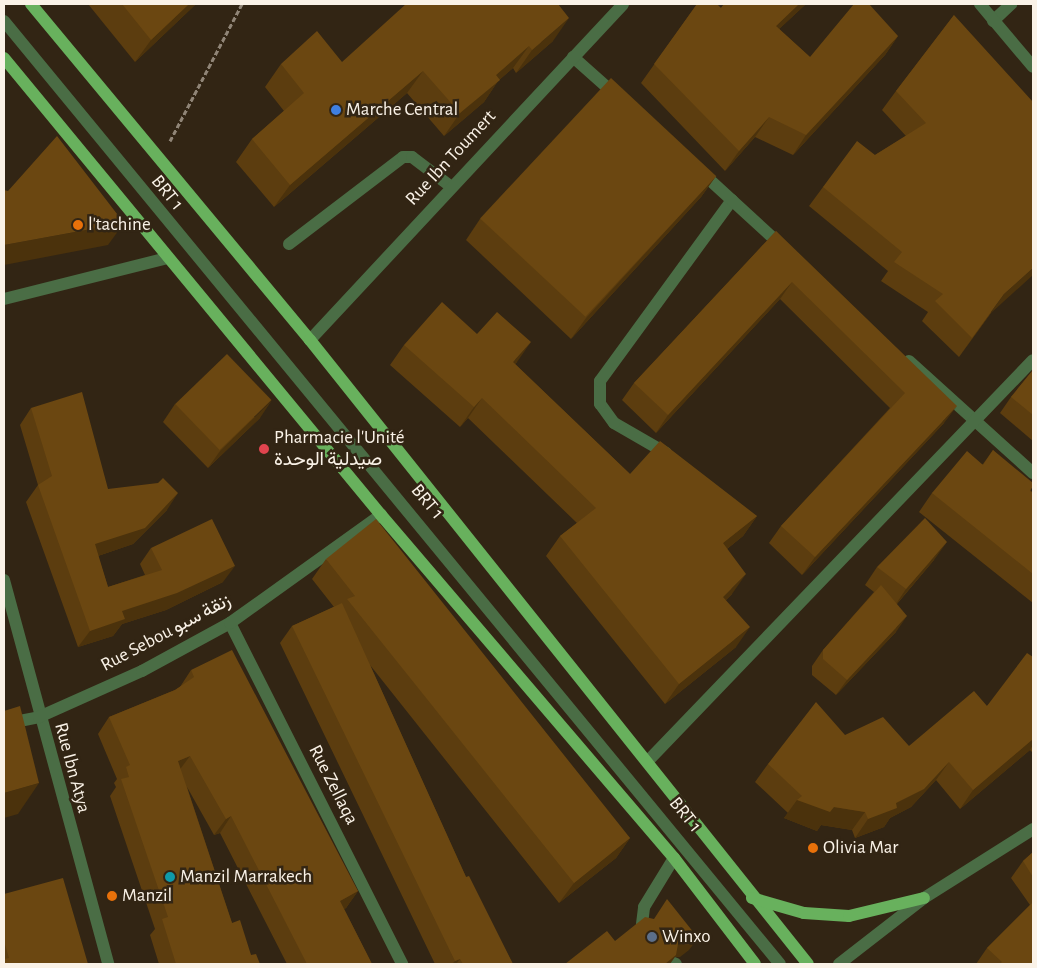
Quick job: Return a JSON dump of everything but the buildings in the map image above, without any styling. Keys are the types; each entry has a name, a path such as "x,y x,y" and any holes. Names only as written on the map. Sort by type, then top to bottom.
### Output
{"main road":[{"path":"31,4 310,340 647,762 752,898 808,964"},
{"path":"4,58 167,258 381,515 674,858 755,964"},
{"path":"752,898 804,914 849,916 924,898"}],"street":[{"name":"Rue Ibn Toumert","path":"310,340 450,186 623,4"},
{"path":"980,4 1033,67"},
{"path":"993,21 1011,4"},
{"name":"BRT 1","path":"4,21 780,964"},
{"path":"574,57 631,109"},
{"path":"290,244 403,157 412,157 450,186"},
{"path":"688,161 791,254"},
{"path":"666,453 614,422 600,404 600,381 732,200"},
{"path":"4,299 167,258"},
{"path":"895,348 1033,474"},
{"path":"647,762 1033,360"},
{"name":"Rue Sebou زنقة سبو","path":"4,724 39,717 142,671 230,623 381,515"},
{"name":"Rue Ibn Atya","path":"4,580 39,717 108,964"},
{"name":"Rue Zellaqa","path":"230,623 402,964"},
{"path":"839,964 924,898 1033,829"},
{"path":"642,924 644,906 674,858"}],"path":[{"path":"169,143 242,4"}],"place":[{"name":"Marche Central","path":"336,110"},
{"name":"l'tachine","path":"78,225"},
{"name":"Pharmacie l'Unité صيدلية الوحدة","path":"264,449"},
{"name":"Olivia Mar","path":"813,848"},
{"name":"Manzil Marrakech","path":"170,877"},
{"name":"Manzil","path":"112,896"},
{"name":"Winxo","path":"652,937"}]}
